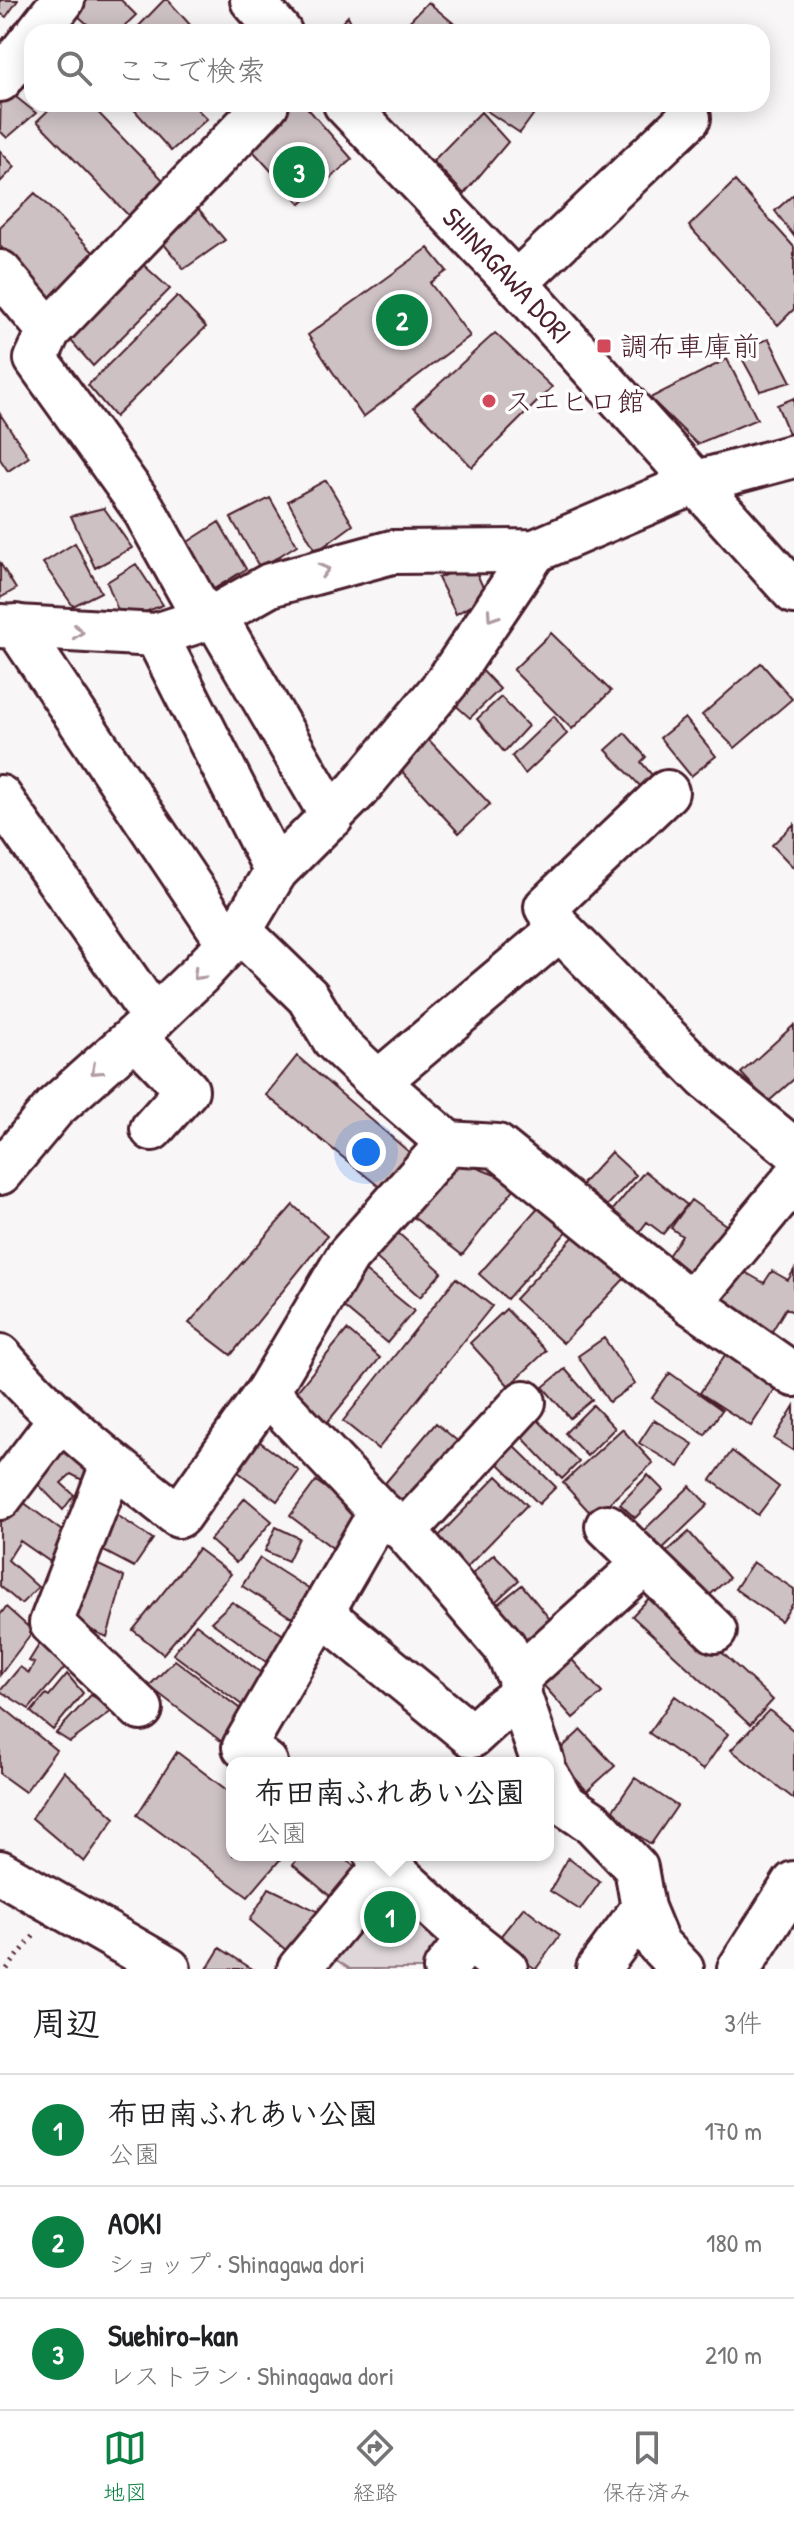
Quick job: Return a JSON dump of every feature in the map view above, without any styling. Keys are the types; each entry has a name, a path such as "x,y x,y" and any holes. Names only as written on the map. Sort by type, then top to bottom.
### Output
{"street":[{"path":"44,24 63,0"},
{"path":"252,0 273,24"},
{"path":"0,80 24,49"},
{"path":"259,112 49,331 36,359 143,508 332,817"},
{"name":"SHINAGAWA DORI","path":"353,112 516,283 794,592"},
{"path":"516,283 689,118"},
{"path":"0,272 49,331"},
{"path":"8,626 156,635 210,617 270,585 392,552 535,551 697,482 794,456"},
{"path":"0,1173 54,1108 199,975 234,936 276,871 332,817 447,682 535,551"},
{"path":"8,626 234,936 308,997 334,1040 378,1082 448,1143 497,1146 691,1303 794,1375"},
{"path":"156,635 276,871"},
{"path":"667,792 546,907 560,929 706,1078 794,1150"},
{"path":"0,797 187,1090 152,1129"},
{"path":"378,1082 560,929"},
{"path":"0,1356 32,1395 59,1420 179,1516 267,1392 348,1256 448,1143"},
{"path":"691,1303 794,1179"},
{"path":"267,1392 393,1521 504,1646 520,1686 541,1757"},
{"path":"258,1757 244,1747 323,1614 393,1521 524,1402"},
{"path":"0,1498 59,1420"},
{"path":"112,1465 51,1623 141,1709"},
{"path":"607,1526 715,1631"},
{"path":"323,1614 472,1736 645,1563"},
{"path":"554,1787 563,1803 593,1823 636,1868 643,1908 658,1944 682,1969"},
{"path":"299,1969 380,1861"},
{"path":"383,1861 456,1954 506,1969"},
{"path":"0,1872 169,1969"},
{"path":"739,1969 794,1883"},
{"path":"598,1969 643,1908"}],"path":[{"path":"7,1969 58,1903"}],"shaded area":[{"path":"384,1891 449,1944 428,1969 350,1969 332,1957"}],"building":[{"path":"0,0 18,0 6,17 0,13"},
{"path":"73,0 121,0 136,15 126,24 87,24 67,6"},
{"path":"164,0 168,0 189,24 141,24"},
{"path":"428,2 454,24 407,24"},
{"path":"348,16 352,24 340,24"},
{"path":"1,85 24,103 24,112 36,113 7,138 0,131"},
{"path":"47,112 98,112 163,180 130,217 37,121"},
{"path":"136,112 200,112 207,119 171,151"},
{"path":"277,112 311,112 352,159 301,204 245,142"},
{"path":"481,112 508,142 464,194 433,161"},
{"path":"488,112 535,112 520,133"},
{"path":"0,151 15,167 0,182"},
{"path":"735,181 794,247 794,309 778,325 689,226"},
{"path":"35,193 99,258 54,302 0,246 0,227"},
{"path":"794,194 794,236 775,211"},
{"path":"190,199 225,240 184,269 155,233"},
{"path":"428,248 447,271 430,283 470,336 363,417 308,335"},
{"path":"138,260 170,289 93,366 67,336"},
{"path":"177,296 206,327 115,417 88,385"},
{"path":"495,333 552,387 472,467 414,407"},
{"path":"769,339 791,382 760,391 737,349"},
{"path":"727,359 757,419 697,444 650,398"},
{"path":"794,398 794,446 777,405"},
{"path":"0,414 29,457 8,471 0,459"},
{"path":"326,480 353,525 316,552 288,501"},
{"path":"270,498 297,545 260,568 231,518"},
{"path":"104,508 132,548 95,568 71,516"},
{"path":"219,522 246,569 209,592 183,545"},
{"path":"75,543 101,592 73,606 43,563"},
{"path":"0,563 16,589 0,598"},
{"path":"472,563 487,596 456,614 438,578"},
{"path":"136,564 163,605 122,621 107,582"},
{"path":"551,633 611,691 572,729 513,670"},
{"path":"761,663 792,699 735,748 702,715"},
{"path":"476,664 500,689 470,718 444,695"},
{"path":"501,697 528,726 504,752 477,719"},
{"path":"554,716 567,734 525,774 512,756"},
{"path":"685,718 716,756 691,776 660,738"},
{"path":"625,733 646,757 641,762 652,775 642,788 606,750"},
{"path":"426,737 490,804 459,833 395,764"},
{"path":"794,824 794,868 772,845"},
{"path":"794,1025 794,1079 768,1102 741,1073"},
{"path":"297,1056 409,1152 387,1193 266,1095"},
{"path":"611,1152 636,1175 605,1208 580,1186"},
{"path":"457,1160 518,1184 462,1255 412,1216"},
{"path":"645,1171 687,1205 663,1234 647,1222 634,1239 607,1217"},
{"path":"691,1200 734,1231 692,1289 660,1267 682,1236 671,1228"},
{"path":"541,1204 569,1229 507,1299 479,1274"},
{"path":"293,1205 327,1236 231,1355 189,1323"},
{"path":"397,1232 442,1272 420,1297 375,1257"},
{"path":"577,1233 625,1278 563,1343 515,1299"},
{"path":"738,1268 764,1283 772,1271 788,1280 794,1270 794,1313 786,1308 771,1333 746,1318 713,1311"},
{"path":"365,1271 414,1311 387,1343 339,1303"},
{"path":"456,1278 492,1306 378,1449 343,1421"},
{"path":"506,1309 546,1351 509,1386 470,1343"},
{"path":"347,1330 380,1358 326,1424 293,1396"},
{"path":"604,1338 635,1384 609,1402 578,1356"},
{"path":"727,1352 777,1386 751,1426 700,1393"},
{"path":"565,1369 592,1400 570,1418 543,1387"},
{"path":"670,1373 722,1410 705,1435 652,1398"},
{"path":"593,1405 615,1428 587,1456 565,1433"},
{"path":"794,1406 794,1451 774,1439"},
{"path":"537,1419 579,1462 562,1479 520,1435"},
{"path":"654,1420 693,1444 679,1467 639,1443"},
{"path":"436,1423 461,1444 406,1510 381,1488"},
{"path":"622,1429 653,1463 594,1517 563,1483"},
{"path":"248,1433 299,1471 277,1501 226,1463"},
{"path":"71,1441 92,1468 84,1481 71,1474 61,1483 74,1495 63,1510 36,1482"},
{"path":"510,1442 556,1487 539,1504 494,1459"},
{"path":"732,1451 779,1487 758,1515 711,1480"},
{"path":"648,1475 663,1490 635,1518 620,1504"},
{"path":"497,1476 527,1505 463,1571 433,1542"},
{"path":"316,1481 364,1516 338,1552 290,1516"},
{"path":"690,1486 708,1505 659,1552 641,1533"},
{"path":"15,1496 70,1537 52,1563 20,1541 8,1560 38,1587 21,1604 0,1586 0,1519"},
{"path":"245,1498 272,1521 236,1563 210,1540"},
{"path":"111,1511 153,1539 134,1567 96,1547"},
{"path":"276,1527 299,1538 288,1561 265,1551"},
{"path":"689,1532 729,1578 703,1601 662,1556"},
{"path":"198,1549 231,1574 163,1654 133,1630"},
{"path":"494,1554 519,1580 494,1603 470,1576"},
{"path":"260,1558 318,1595 300,1623 242,1586"},
{"path":"86,1559 124,1577 107,1637 70,1621"},
{"path":"753,1562 794,1589 794,1602 781,1621 735,1589"},
{"path":"522,1585 558,1629 530,1651 494,1607"},
{"path":"656,1591 773,1700 750,1725 632,1616"},
{"path":"232,1602 296,1643 273,1667 211,1622"},
{"path":"6,1607 33,1631 0,1675 0,1615"},
{"path":"196,1624 272,1681 246,1708 173,1654"},
{"path":"44,1637 73,1658 29,1709 0,1691 20,1667 29,1673 34,1663 29,1661"},
{"path":"566,1653 602,1693 573,1718 537,1678"},
{"path":"175,1660 247,1714 222,1742 149,1686"},
{"path":"67,1674 83,1693 53,1730 31,1712"},
{"path":"91,1695 116,1708 70,1742 56,1733"},
{"path":"675,1696 728,1734 703,1770 649,1733"},
{"path":"0,1705 56,1750 25,1792 0,1774"},
{"path":"769,1710 794,1731 794,1799 731,1750"},
{"path":"581,1730 615,1766 587,1791 554,1755"},
{"path":"177,1752 226,1789 226,1861 279,1861 248,1897 137,1815"},
{"path":"64,1771 115,1818 84,1862 32,1818"},
{"path":"635,1778 677,1806 651,1844 609,1816"},
{"path":"568,1858 600,1882 580,1910 550,1891"},
{"path":"296,1861 348,1861 359,1870 337,1902 293,1865"},
{"path":"269,1888 323,1914 299,1961 250,1920"},
{"path":"524,1907 560,1935 536,1969 495,1943"},
{"path":"220,1948 252,1969 207,1969"}],"place":[{"name":"Suehiro-kan","path":"299,172"},
{"name":"AOKI","path":"402,320"},
{"name":"調布車庫前","path":"604,346"},
{"name":"スエヒロ館","path":"489,401"},
{"name":"布田南ふれあい公園","path":"390,1917"}]}
